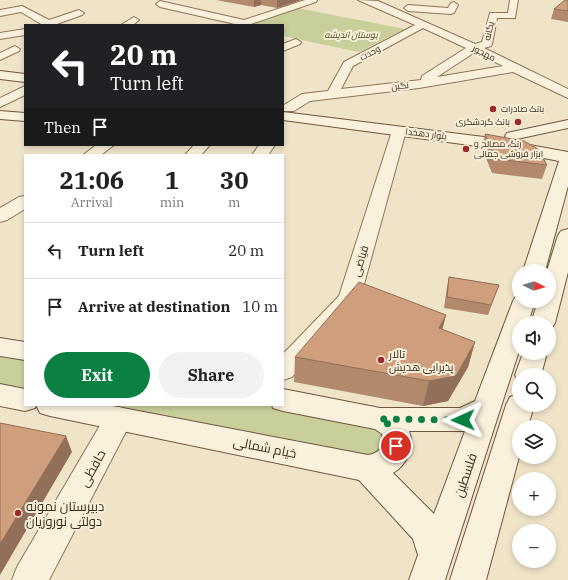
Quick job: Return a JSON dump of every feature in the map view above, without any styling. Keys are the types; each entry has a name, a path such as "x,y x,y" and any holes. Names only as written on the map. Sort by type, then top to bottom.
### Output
{"street":[{"path":"160,4 242,24 314,0"},
{"name":"مهجور","path":"362,0 403,11 422,25 474,48 568,94"},
{"path":"403,11 416,0"},
{"name":"یگانه","path":"474,48 487,44 493,16 512,16 514,0"},
{"path":"403,11 451,11 454,5"},
{"path":"0,13 22,9 46,24 79,13"},
{"name":"وحدت","path":"332,95 348,64 422,25"},
{"path":"0,36 24,32"},
{"path":"284,48 296,42"},
{"path":"419,84 474,48"},
{"path":"0,56 15,49"},
{"name":"نگین","path":"285,114 307,98 419,84 530,64"},
{"path":"0,75 24,78"},
{"path":"1,113 24,91"},
{"path":"1,113 24,117"},
{"name":"بلوار دهخدا","path":"285,114 399,131 515,141 568,148"},
{"name":"بلوار دهخدا","path":"285,114 477,130 568,158"},
{"path":"515,141 568,124"},
{"name":"فیاضی","path":"284,369 349,299 399,131"},
{"path":"515,141 555,170 561,183"},
{"path":"92,154 104,146"},
{"path":"194,154 201,146"},
{"path":"536,264 568,158"},
{"path":"0,216 24,201"},
{"path":"545,316 568,235"},
{"name":"فلسطین","path":"432,568 522,308"},
{"path":"0,347 24,351"},
{"path":"0,395 24,400"},
{"path":"284,400 380,419 463,420 488,408"},
{"name":"خیام شمالی","path":"55,406 368,468"},
{"path":"468,580 518,412"},
{"name":"حافظی","path":"30,580 119,418"},
{"path":"368,468 382,465 387,462 395,452 397,440 394,429 390,424 380,419"},
{"path":"368,468 427,530 432,568"}],"green space":[{"name":"بوستان اندیشه","path":"297,8 405,29 359,52 284,36 284,24 250,24"},
{"path":"0,347 24,351 24,400 0,395"},
{"path":"284,405 380,419 387,462 56,406"}],"building":[{"path":"565,0 568,0 568,11 554,9"},
{"path":"485,134 524,141 538,149 547,165 496,159"},
{"path":"449,277 499,285 491,305 447,297"},
{"name":"تالار پذیرایی هدیش","path":"359,282 446,315 439,328 475,342 456,376 429,381 295,357"},
{"name":"دبیرستان نمونه دولتی نوروزیان","path":"0,423 66,436 0,544"}],"place":[{"name":"بانک صادرات","path":"493,109"},
{"name":"بانک گردشگری","path":"518,122"},
{"name":"رنگ، مصالح و ابزار فروشی جمالی","path":"466,149"},
{"name":"تالار پذیرایی هدیش","path":"381,360"},
{"name":"دبیرستان نمونه دولتی نوروزیان","path":"18,513"}],"route":[{"path":"396,446 397,440 394,429 390,424 380,419 463,420"}]}
